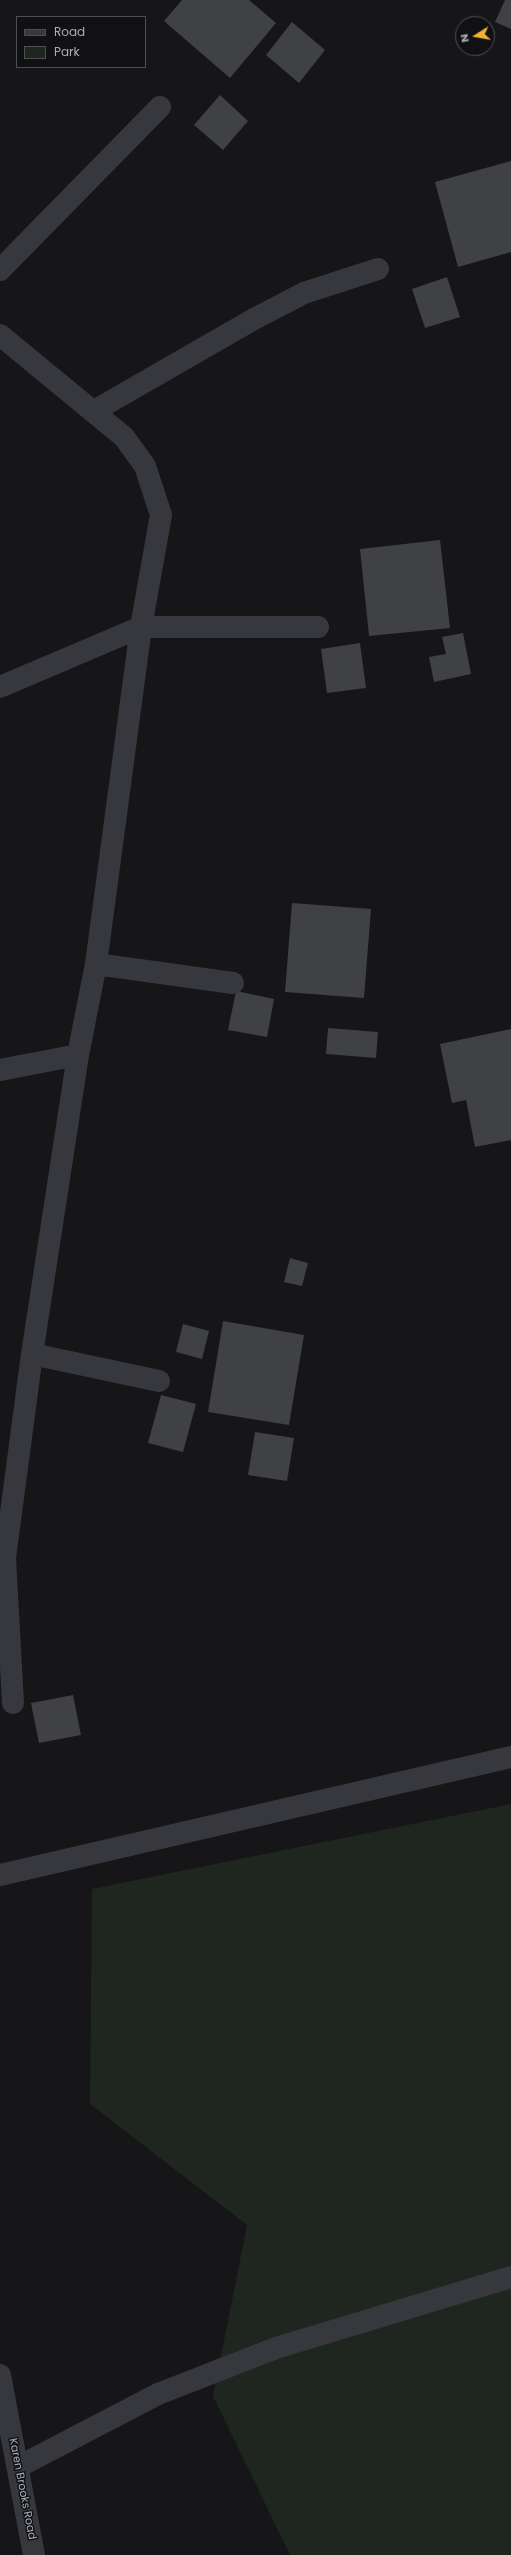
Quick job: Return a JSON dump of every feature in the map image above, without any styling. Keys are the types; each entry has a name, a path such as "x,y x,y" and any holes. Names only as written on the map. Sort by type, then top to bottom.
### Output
{"street":[{"path":"0,270 160,107"},
{"path":"94,411 254,319 304,293 378,268"},
{"path":"0,335 124,437 145,466 161,515 141,627 96,964 78,1054 32,1354 5,1558 13,1703"},
{"path":"0,687 141,627 318,627"},
{"path":"96,964 233,983"},
{"path":"0,1070 78,1054"},
{"path":"32,1354 159,1381"},
{"path":"0,1875 511,1756"},
{"path":"18,2467 158,2394 269,2351 511,2277"},
{"name":"Karen Brooks Road","path":"0,2375 34,2555"}],"green space":[{"path":"511,1804 511,2555 290,2555 213,2396 247,2225 90,2104 92,1889"}],"building":[{"path":"182,0 249,0 276,23 230,78 164,21"},
{"path":"505,0 511,0 511,29 495,22"},
{"path":"292,22 325,50 299,83 266,55"},
{"path":"220,95 248,121 223,150 194,125"},
{"path":"511,161 511,252 458,267 435,182"},
{"path":"447,277 460,317 425,328 412,289"},
{"path":"440,540 450,628 369,636 360,549"},
{"path":"463,633 471,674 434,682 429,657 446,654 442,637"},
{"path":"360,643 366,688 327,693 321,649"},
{"path":"292,903 371,909 364,998 285,992"},
{"path":"236,991 274,999 267,1037 228,1030"},
{"path":"328,1028 378,1032 376,1058 326,1054"},
{"path":"511,1029 511,1140 475,1147 466,1100 452,1103 440,1044"},
{"path":"290,1258 308,1263 302,1286 284,1282"},
{"path":"223,1321 304,1335 289,1425 208,1412"},
{"path":"183,1324 209,1331 202,1359 176,1352"},
{"path":"161,1395 196,1404 183,1452 148,1443"},
{"path":"255,1432 294,1438 287,1481 248,1475"},
{"path":"73,1695 81,1735 39,1743 31,1703"}]}
